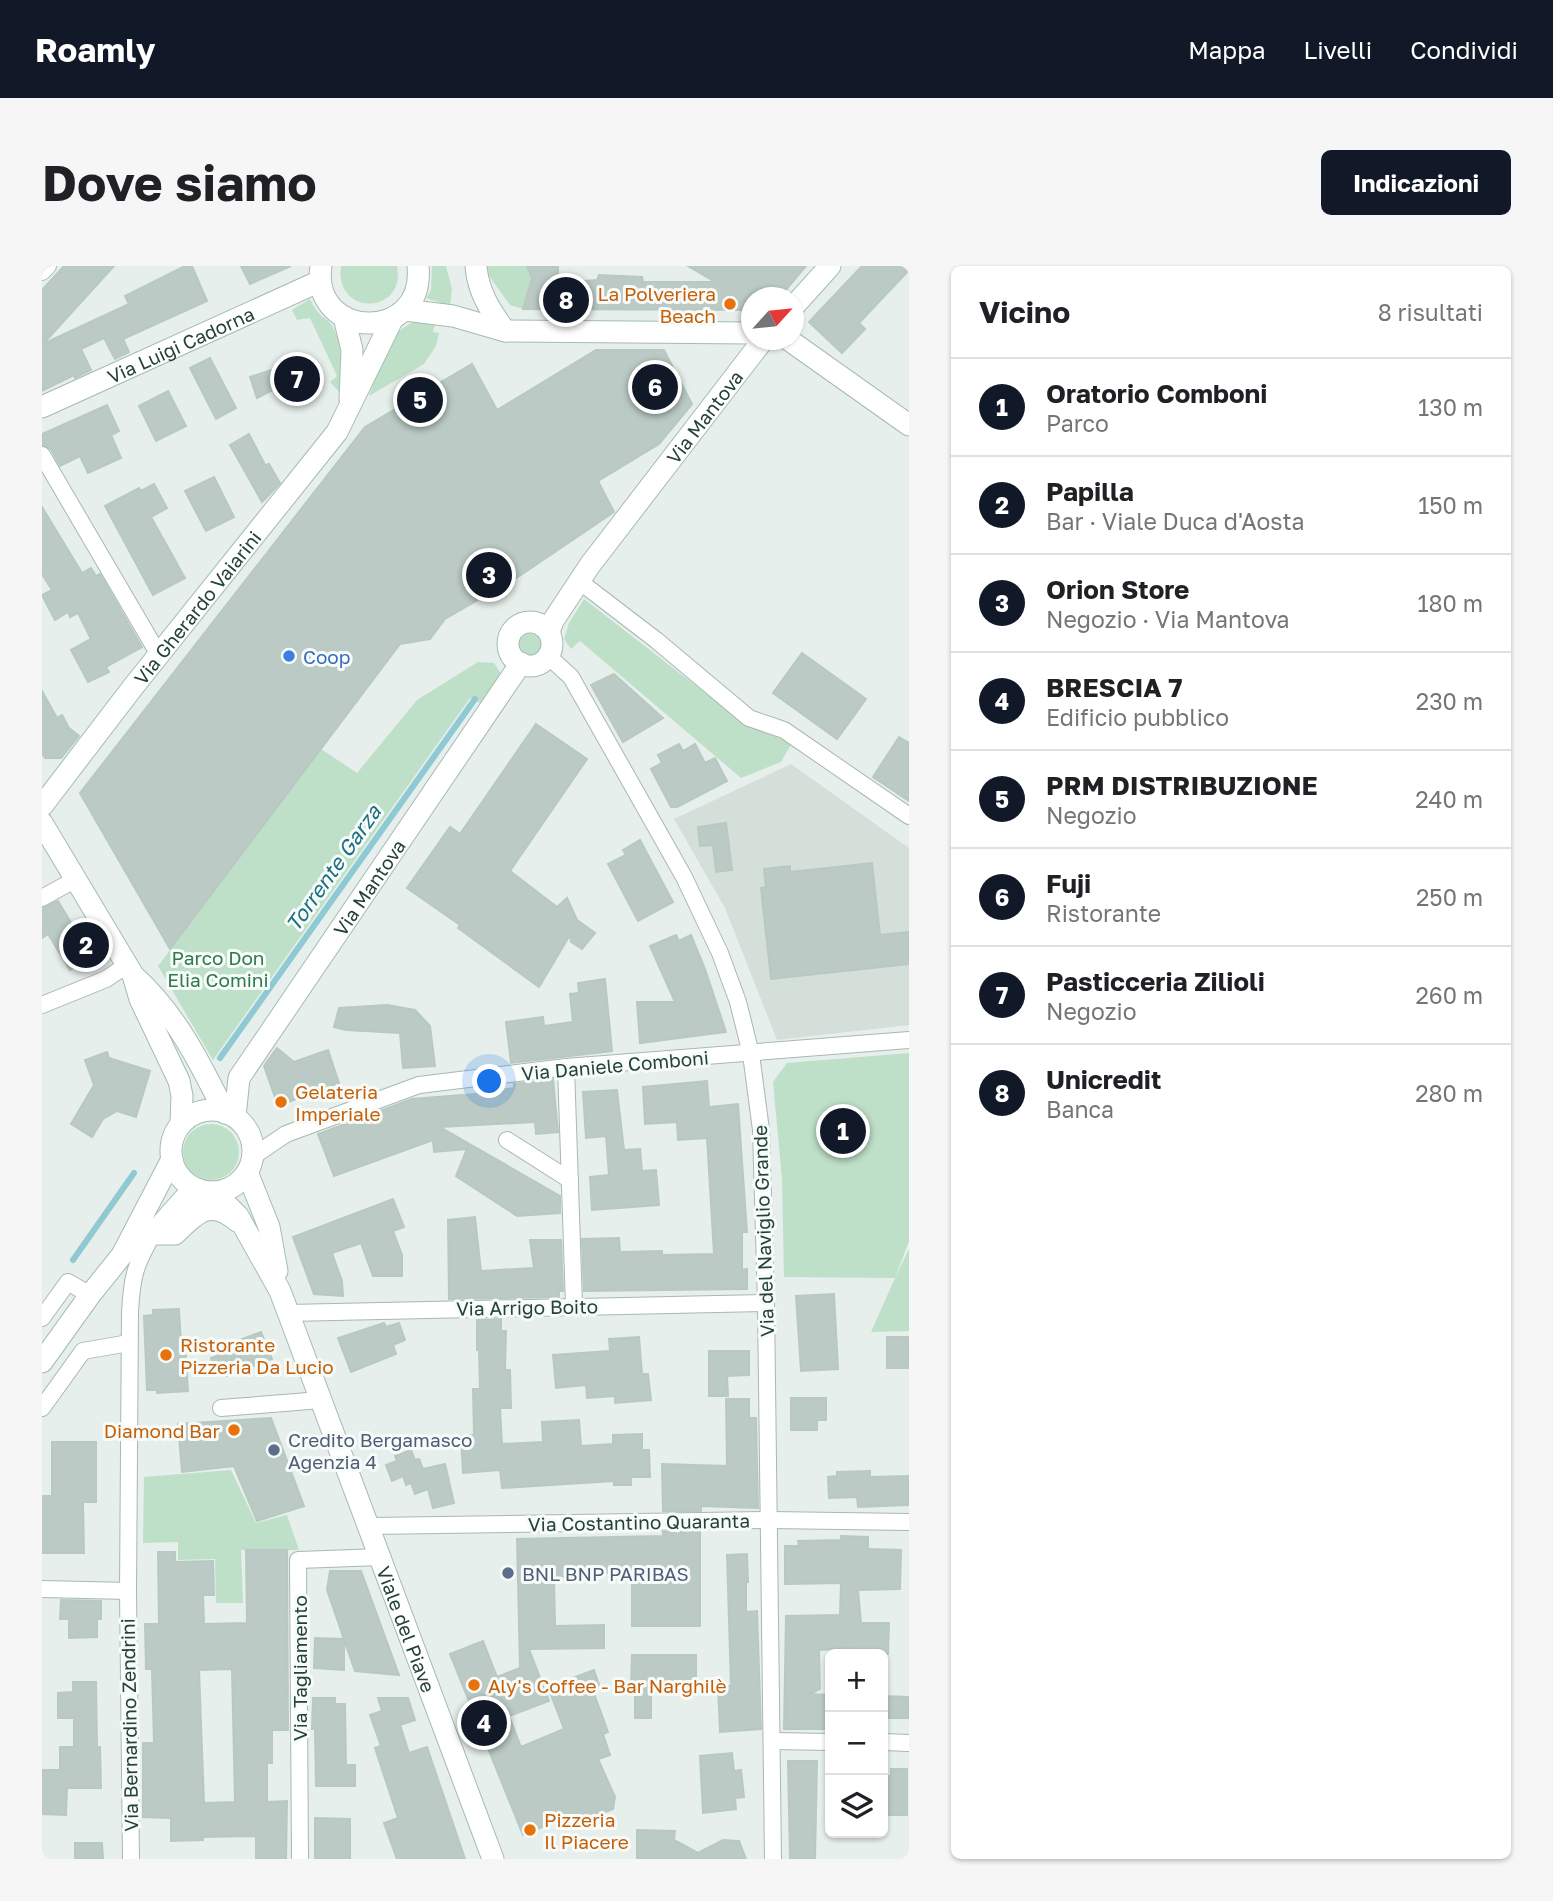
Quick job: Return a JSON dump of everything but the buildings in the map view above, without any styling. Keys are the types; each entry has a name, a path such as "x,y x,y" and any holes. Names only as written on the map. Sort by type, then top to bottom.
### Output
{"main road":[{"name":"Via Gherardo Vaiarini","path":"42,806 133,687 337,432 399,314 417,288 418,266"},
{"path":"476,266 477,283 487,305 505,331"},
{"path":"804,294 830,266"},
{"path":"320,273 328,302 344,317 368,324 399,314 453,316 505,331 741,334"},
{"name":"Via Luigi Cadorna","path":"42,407 320,273"},
{"name":"Via Gherardo Vaiarini","path":"344,317 352,350 349,408"},
{"name":"Via Mantova","path":"548,656 552,649 549,632 553,621 579,582 756,350"},
{"path":"803,350 909,425"},
{"path":"548,656 536,665 521,663 509,650 509,639 512,631 526,622 535,622 549,632"},
{"name":"Via Mantova","path":"230,1115 239,1078 521,663"},
{"path":"42,823 130,970 140,999 179,1082 182,1096 181,1124 173,1141 172,1159 122,1255 42,1362"},
{"path":"122,1255 153,1234 184,1199 207,1191 228,1189 239,1182 250,1164 253,1145 249,1134 230,1115 175,1023 130,970"},
{"path":"181,1124 201,1112 213,1110 230,1115"},
{"path":"172,1159 182,1178 207,1191"},
{"name":"Viale del Piave","path":"250,1164 269,1227 280,1291"},
{"name":"Viale del Piave","path":"207,1191 227,1203 246,1229 280,1291 493,1859"},
{"path":"153,1234 174,1234 198,1213 210,1209 229,1214 246,1229"}],"street":[{"path":"42,272 48,266"},
{"path":"42,455 159,655"},
{"path":"579,582 656,640 749,718 785,730 909,816"},
{"name":"Via del Naviglio Grande","path":"548,656 571,677 684,877 720,953 738,1002 751,1054 761,1130 766,1303 773,1859"},
{"path":"42,898 76,879"},
{"path":"42,1006 130,970"},
{"name":"Via Daniele Comboni","path":"250,1164 286,1134 419,1085 566,1067 909,1040"},
{"path":"566,1067 574,1306"},
{"path":"507,1140 570,1180"},
{"name":"Via Bernardino Zendrini","path":"131,1859 129,1343 132,1285 138,1260 153,1234"},
{"path":"42,1318 47,1301 68,1282 90,1295"},
{"name":"Via Arrigo Boito","path":"288,1313 766,1303"},
{"path":"42,1408 83,1351 129,1343"},
{"path":"221,1408 321,1400"},
{"name":"Via Costantino Quaranta","path":"370,1526 770,1520 909,1522"},
{"name":"Via Tagliamento","path":"300,1859 298,1560 381,1557"},
{"name":"Via Bernardino Zendrini","path":"42,1589 128,1591"},
{"path":"772,1741 825,1742"},
{"path":"888,1742 909,1743"}],"shaded area":[{"path":"791,764 909,848 909,1025 777,1040 725,908 674,819"}],"green space":[{"path":"341,266 397,266 397,282 391,294 382,301 370,304 358,302 348,295 342,283"},
{"path":"432,266 446,266 452,289 450,306 426,298 431,290"},
{"path":"487,266 527,266 532,278 523,309 510,305 484,269"},
{"path":"310,299 337,336 341,356 341,394 330,382 337,376 310,318 297,320 292,310"},
{"path":"422,318 436,320 433,332 439,333 436,346 424,364 369,396 381,359 391,340 409,324"},
{"path":"584,599 744,723 792,743 781,762 741,778 580,641 571,649 564,639 569,623"},
{"path":"530,634 538,637 541,645 538,653 530,656 522,653 519,645 522,637"},
{"name":"Parco Don Elia Comini","path":"478,662 494,663 503,677 484,705 470,698 213,1060 158,966 321,749 357,773 417,700"},
{"path":"909,1053 909,1241 895,1278 784,1277 782,1179 773,1082 787,1063"},
{"path":"206,1124 216,1124 231,1132 237,1141 237,1163 231,1172 216,1180 206,1180 188,1168 183,1157 183,1147 195,1129"},
{"path":"909,1249 909,1331 871,1332"},
{"path":"231,1470 256,1523 287,1515 299,1550 241,1550 243,1603 216,1603 215,1559 178,1560 178,1542 143,1543 144,1477"}],"waterway":[{"name":"Torrente Garza","path":"220,1058 475,699"},
{"name":"Torrente Garza","path":"73,1260 134,1173"}],"place":[{"name":"Unicredit","path":"566,300"},
{"name":"La Polveriera Beach","path":"730,304"},
{"name":"Pasticceria Zilioli","path":"297,379"},
{"name":"Fuji","path":"655,387"},
{"name":"PRM DISTRIBUZIONE","path":"420,400"},
{"name":"Orion Store","path":"489,575"},
{"name":"Coop","path":"289,656"},
{"name":"Papilla","path":"86,945"},
{"name":"Gelateria Imperiale","path":"281,1102"},
{"name":"Oratorio Comboni","path":"843,1131"},
{"name":"Ristorante Pizzeria Da Lucio","path":"166,1355"},
{"name":"Diamond Bar","path":"234,1430"},
{"name":"Credito Bergamasco Agenzia 4","path":"274,1450"},
{"name":"BNL BNP PARIBAS","path":"508,1573"},
{"name":"Aly's Coffee - Bar Narghilè","path":"474,1685"},
{"name":"BRESCIA 7","path":"484,1723"},
{"name":"Pizzeria Il Piacere","path":"530,1830"}]}
